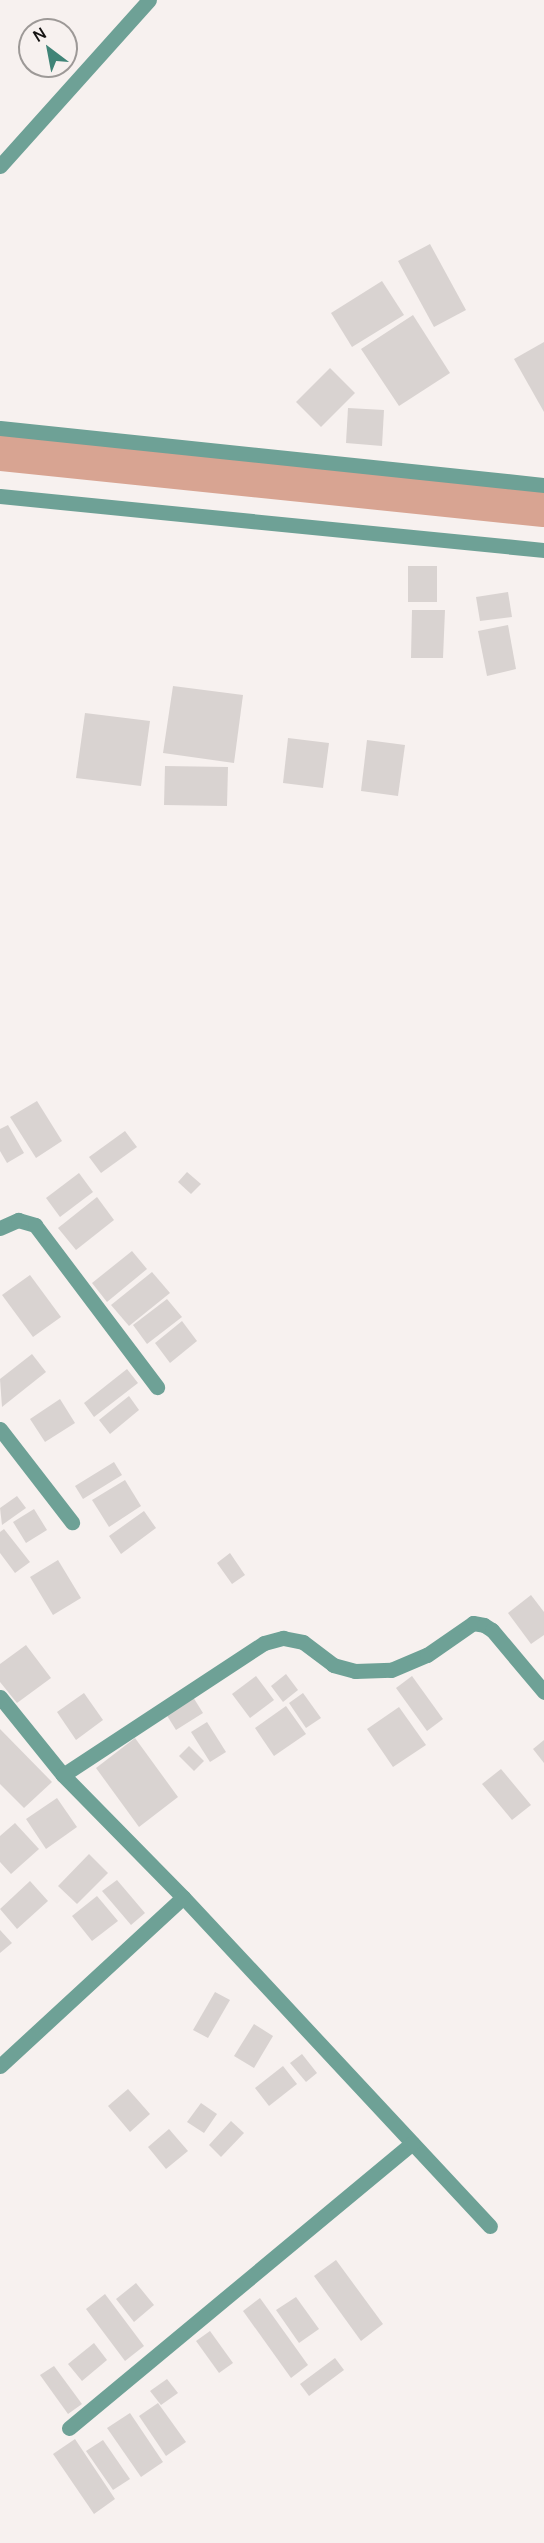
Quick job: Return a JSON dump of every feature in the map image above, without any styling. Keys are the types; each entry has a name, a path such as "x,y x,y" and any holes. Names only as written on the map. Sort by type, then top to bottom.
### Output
{"street":[{"path":"0,166 149,0"},
{"path":"0,428 544,485"},
{"path":"0,495 544,550"},
{"path":"0,1228 18,1220 35,1225 157,1387"},
{"path":"0,1429 72,1522"},
{"path":"63,1775 256,1648 283,1638 303,1642 333,1665 355,1671 391,1670 427,1655 473,1623 484,1625 492,1630 544,1692"},
{"path":"0,1697 63,1775 183,1897 490,2226"},
{"path":"0,2066 183,1897"},
{"path":"69,2428 412,2143"}],"building":[{"path":"430,244 466,310 434,327 398,261"},
{"path":"382,281 404,315 352,347 331,313"},
{"path":"413,315 450,373 399,406 361,349"},
{"path":"544,342 544,412 514,359"},
{"path":"330,368 355,393 321,427 296,402"},
{"path":"348,408 384,410 382,446 346,443"},
{"path":"408,566 437,566 437,602 408,602"},
{"path":"508,592 512,617 480,621 476,597"},
{"path":"412,610 445,610 443,658 411,658"},
{"path":"508,625 516,669 487,676 478,631"},
{"path":"173,686 243,695 234,763 163,753"},
{"path":"85,713 150,721 141,786 76,778"},
{"path":"288,738 329,743 323,788 283,783"},
{"path":"367,740 405,745 398,796 361,791"},
{"path":"165,766 228,767 227,806 164,805"},
{"path":"37,1101 62,1141 36,1158 10,1117"},
{"path":"8,1125 24,1153 7,1163 0,1151 0,1129"},
{"path":"125,1131 137,1147 101,1173 89,1157"},
{"path":"187,1172 201,1184 191,1194 178,1182"},
{"path":"79,1173 93,1192 60,1217 46,1198"},
{"path":"97,1197 114,1220 76,1250 58,1228"},
{"path":"132,1251 147,1269 107,1302 92,1283"},
{"path":"152,1272 170,1293 129,1326 111,1305"},
{"path":"30,1275 61,1317 33,1337 2,1295"},
{"path":"167,1299 182,1317 147,1344 133,1325"},
{"path":"182,1321 197,1341 170,1363 155,1343"},
{"path":"32,1354 46,1372 2,1407 0,1379"},
{"path":"127,1369 138,1383 94,1417 84,1403"},
{"path":"129,1396 139,1410 110,1434 99,1420"},
{"path":"60,1399 75,1423 45,1442 30,1419"},
{"path":"114,1462 122,1475 83,1499 75,1486"},
{"path":"125,1480 141,1506 109,1527 92,1500"},
{"path":"17,1496 26,1508 2,1525 0,1508"},
{"path":"34,1509 47,1530 26,1543 13,1522"},
{"path":"144,1511 156,1528 121,1554 109,1536"},
{"path":"4,1529 30,1562 15,1573 0,1553 0,1532"},
{"path":"230,1553 245,1575 232,1584 217,1563"},
{"path":"58,1560 81,1598 53,1615 30,1577"},
{"path":"531,1595 544,1612 544,1635 531,1644 508,1613"},
{"path":"26,1645 51,1678 17,1703 0,1682 0,1664"},
{"path":"286,1674 298,1690 283,1702 271,1686"},
{"path":"256,1676 274,1700 250,1718 232,1694"},
{"path":"412,1676 443,1719 427,1731 396,1688"},
{"path":"84,1693 103,1720 76,1740 57,1712"},
{"path":"303,1693 321,1718 306,1728 289,1703"},
{"path":"193,1697 203,1713 176,1730 166,1714"},
{"path":"286,1706 306,1734 274,1756 255,1728"},
{"path":"399,1707 426,1745 393,1767 367,1729"},
{"path":"207,1722 226,1752 210,1762 191,1732"},
{"path":"0,1729 52,1782 24,1808 0,1784"},
{"path":"135,1738 178,1797 139,1827 96,1768"},
{"path":"544,1740 544,1763 533,1749"},
{"path":"189,1746 204,1761 194,1771 179,1756"},
{"path":"501,1769 531,1805 512,1820 482,1784"},
{"path":"57,1798 77,1827 46,1849 26,1819"},
{"path":"15,1823 39,1849 11,1874 0,1862 0,1836"},
{"path":"89,1854 108,1873 77,1904 58,1886"},
{"path":"117,1880 145,1913 131,1925 102,1891"},
{"path":"30,1881 48,1901 17,1929 0,1909"},
{"path":"97,1896 118,1921 92,1941 72,1916"},
{"path":"0,1930 12,1943 0,1953"},
{"path":"215,1992 230,2000 208,2038 193,2030"},
{"path":"254,2024 273,2036 254,2068 234,2056"},
{"path":"302,2054 317,2073 306,2082 290,2063"},
{"path":"283,2066 297,2084 269,2106 255,2088"},
{"path":"128,2089 150,2114 130,2132 108,2106"},
{"path":"201,2103 217,2114 204,2133 187,2122"},
{"path":"231,2121 244,2133 221,2157 209,2145"},
{"path":"169,2129 188,2151 166,2169 148,2147"},
{"path":"336,2260 383,2324 361,2341 314,2276"},
{"path":"136,2283 154,2305 134,2322 116,2299"},
{"path":"105,2294 144,2346 125,2361 86,2309"},
{"path":"296,2297 319,2329 299,2343 276,2310"},
{"path":"260,2298 308,2365 291,2378 243,2311"},
{"path":"210,2331 233,2363 219,2373 196,2341"},
{"path":"94,2343 107,2360 82,2381 68,2364"},
{"path":"335,2358 344,2370 309,2396 300,2384"},
{"path":"54,2366 82,2404 68,2414 40,2375"},
{"path":"167,2379 178,2393 161,2405 150,2391"},
{"path":"158,2403 186,2442 166,2456 139,2416"},
{"path":"130,2413 163,2462 141,2477 107,2428"},
{"path":"75,2439 115,2499 94,2514 53,2454"},
{"path":"103,2440 130,2479 113,2490 86,2451"}],"waterway":[{"path":"0,450 544,506"}]}
